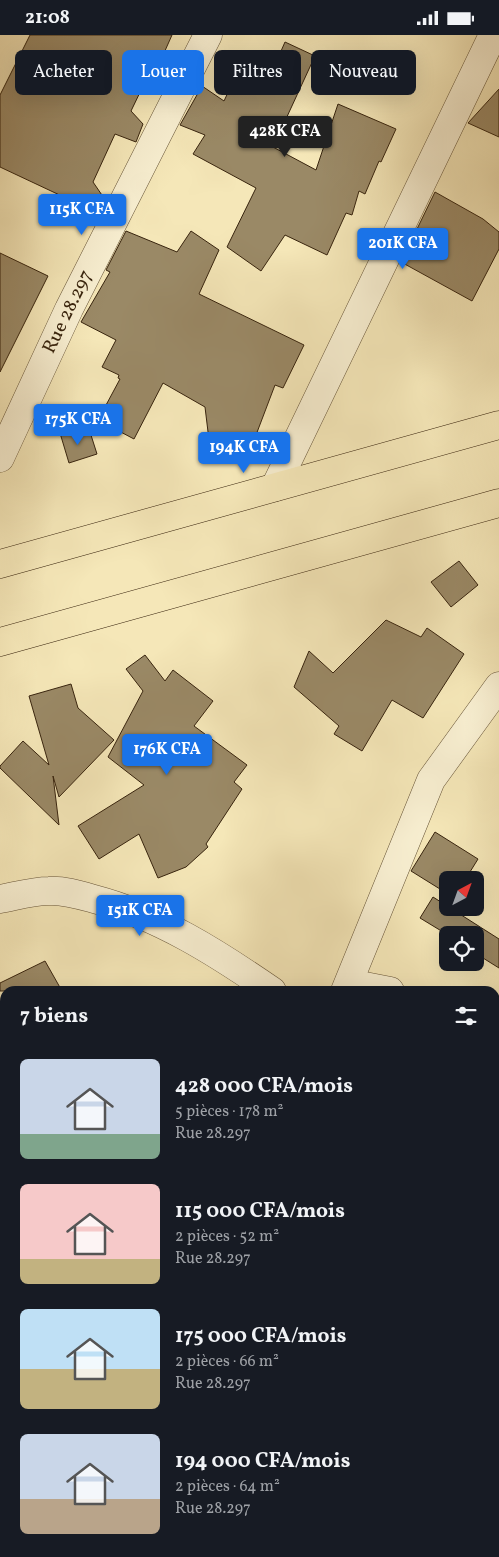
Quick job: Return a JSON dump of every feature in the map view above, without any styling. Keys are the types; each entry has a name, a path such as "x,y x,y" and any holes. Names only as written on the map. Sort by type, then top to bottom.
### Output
{"main road":[{"path":"0,564 499,425"},
{"path":"0,642 499,503"}],"street":[{"name":"Rue 28.297","path":"0,457 69,309 208,35"},
{"path":"275,487 493,35"},
{"path":"347,986 431,780 499,686"},
{"path":"0,899 48,891 78,894 108,903 161,923 232,963 265,986"}],"building":[{"path":"30,35 172,35 165,50 122,50 122,95 139,95 131,111 143,124 136,142 115,134 93,182 106,201 100,214 0,167 0,95 15,65 15,95 112,95 112,50 22,50"},
{"path":"285,42 311,54 311,65 301,86 301,50 281,50"},
{"path":"204,87 224,101 227,95 297,95 273,147 316,170 338,104 396,129 381,162 379,161 365,194 359,191 352,215 346,213 327,255 285,235 261,271 227,247 256,188 193,154 205,135 180,125 197,95 204,95"},
{"path":"499,89 499,137 468,123"},
{"path":"435,192 483,219 499,232 499,249 472,301 401,262"},
{"path":"126,231 177,252 191,231 219,250 199,294 304,345 283,388 275,385 256,435 209,440 205,407 163,383 134,439 98,420 120,379 118,378 119,375 102,367 116,340 81,322 110,272 106,270"},
{"path":"0,253 48,276 0,372"},
{"path":"90,432 97,454 69,463 60,433"},
{"path":"459,561 478,585 451,607 431,582"},
{"path":"386,620 421,637 427,628 464,654 423,718 392,700 362,751 334,734 339,726 294,687 309,651 333,673"},
{"path":"145,655 165,681 173,670 213,701 194,726 247,765 234,782 242,789 206,844 208,847 186,867 158,878 139,834 99,859 78,826 144,785 108,757 143,691 126,669"},
{"path":"71,684 78,708 114,740 59,797 53,776 59,825 0,766 23,741 49,765 29,696"},
{"path":"435,832 478,859 471,871 439,871 439,888 411,871"},
{"path":"433,897 439,901 439,916 463,916 479,926 439,926 439,930 420,918"},
{"path":"484,929 499,939 499,968 484,959"},
{"path":"45,961 59,986 0,986 0,983"}]}
